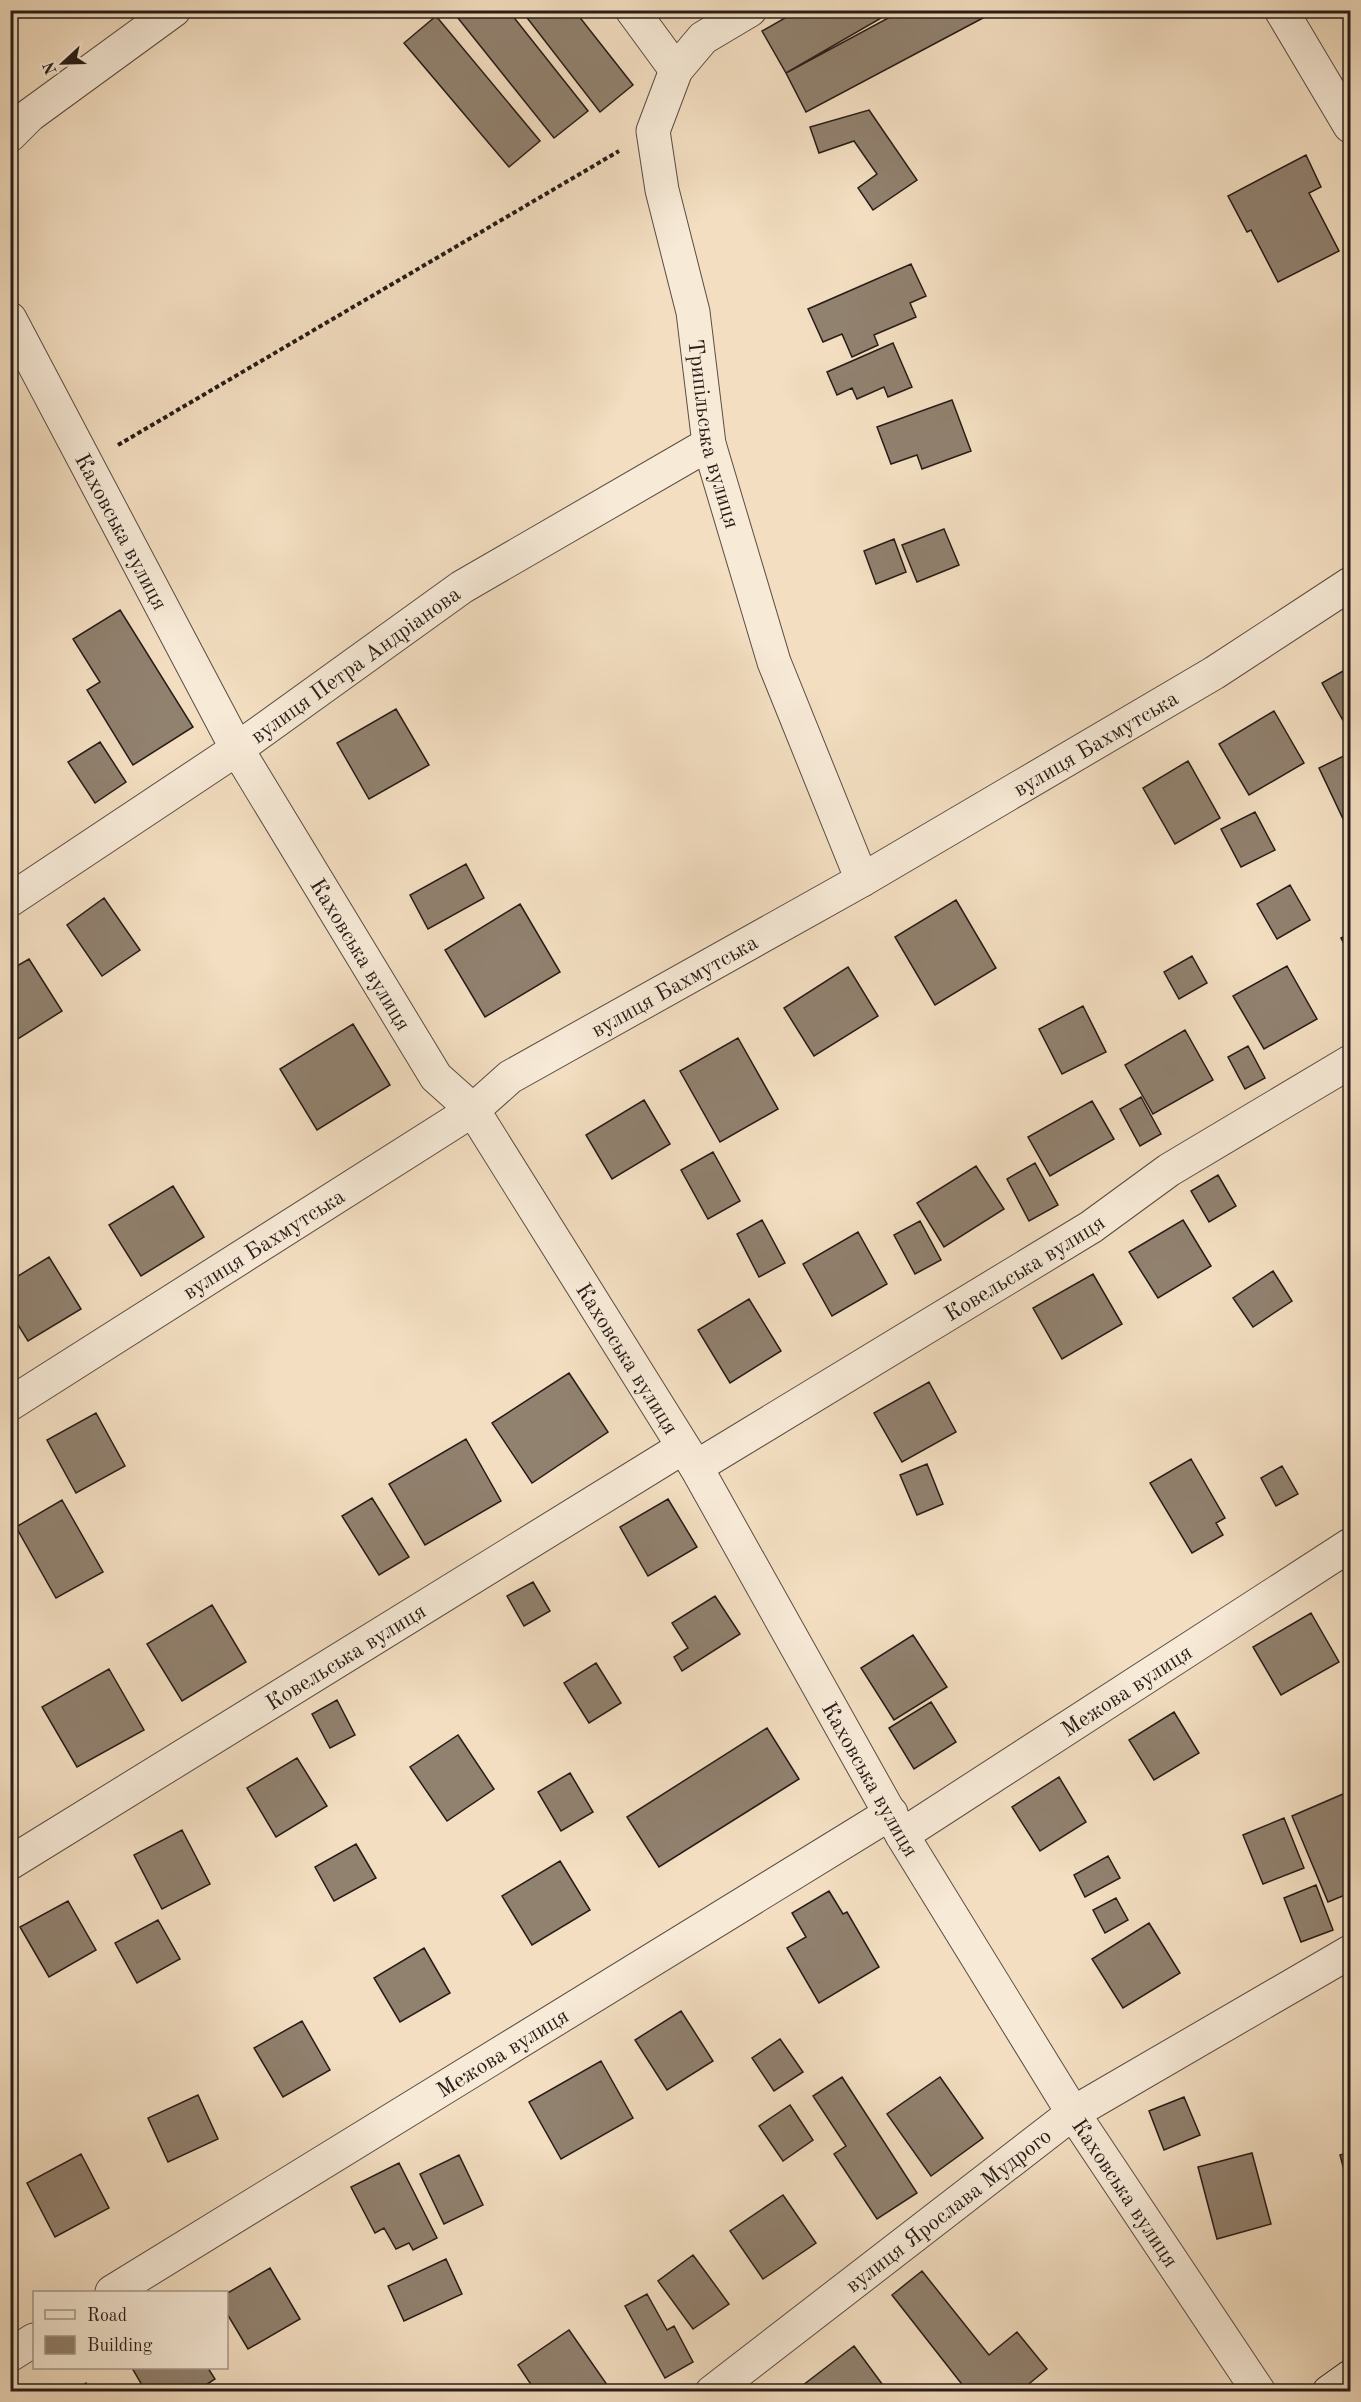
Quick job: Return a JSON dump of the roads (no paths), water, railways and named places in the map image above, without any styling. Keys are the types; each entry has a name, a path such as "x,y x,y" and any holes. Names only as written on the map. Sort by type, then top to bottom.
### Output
{"street":[{"path":"10,135 30,115 174,10"},
{"path":"632,10 676,70"},
{"name":"Трипільська вулиця","path":"750,10 703,38 676,70 653,131 662,190 693,312 709,444 774,662 862,880"},
{"path":"1281,10 1349,119"},
{"name":"Каховська вулиця","path":"10,319 237,749 436,1077 473,1110 689,1457 896,1824 1073,2113 1259,2391"},
{"name":"вулиця Петра Андріанова","path":"10,900 237,749 462,587 709,444"},
{"name":"вулиця Бахмутська","path":"10,1404 473,1110 510,1077 862,880 1214,673 1350,584"},
{"name":"Ковельська вулиця","path":"10,1863 689,1457 1091,1227 1169,1170 1350,1062"},
{"name":"Межова вулиця","path":"114,2291 896,1824 1350,1545"},
{"name":"вулиця Ярослава Мудрого","path":"712,2391 1073,2113 1350,1952"},
{"path":"10,2355 33,2341"},
{"path":"1329,2391 1350,2377"}]}
